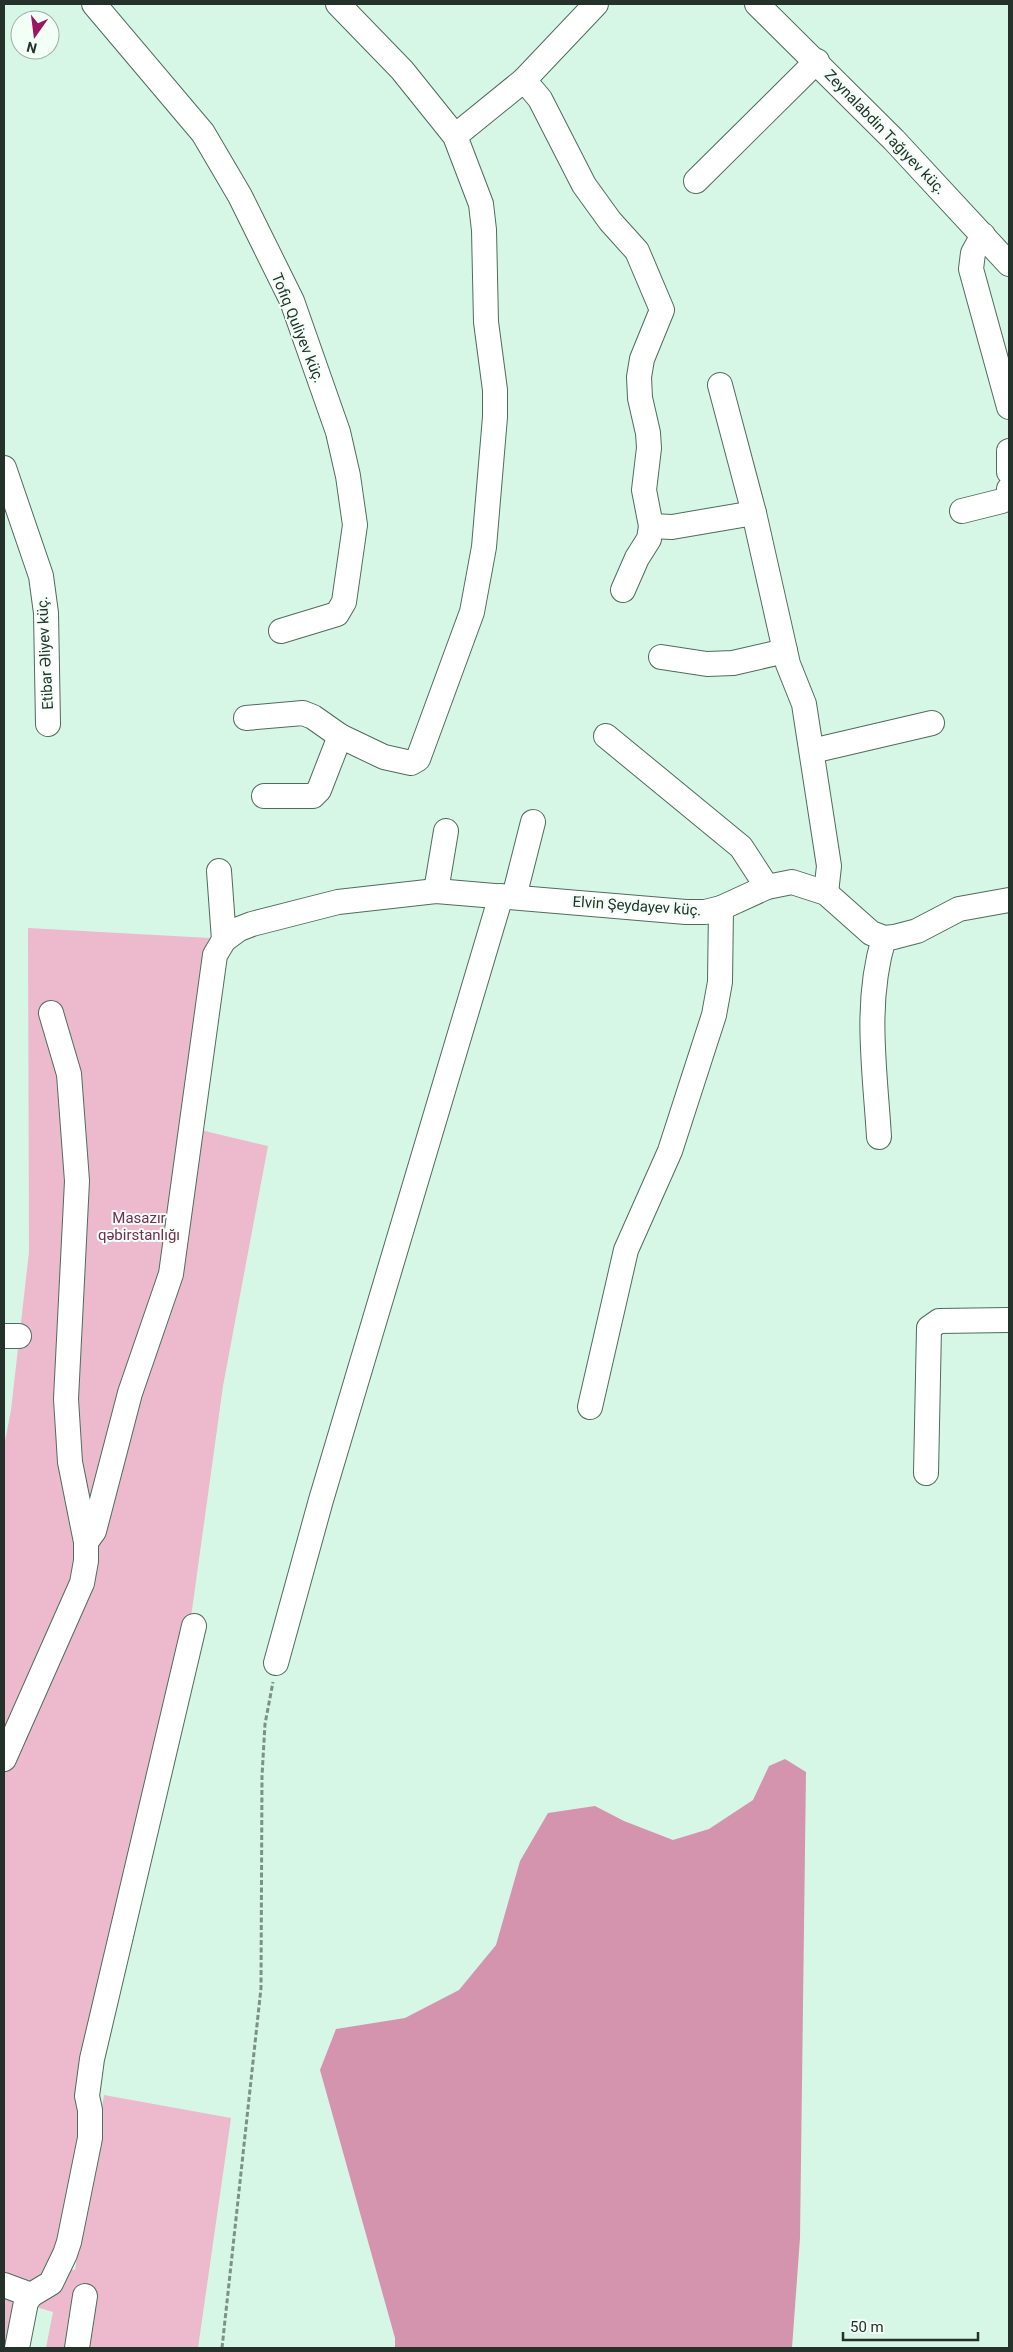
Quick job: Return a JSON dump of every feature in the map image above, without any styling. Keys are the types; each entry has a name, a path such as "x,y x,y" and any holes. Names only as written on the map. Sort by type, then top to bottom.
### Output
{"street":[{"name":"Tofiq Quliyev küç.","path":"94,4 203,133 240,196 292,302 338,432 348,476 355,525 344,602 337,614 281,630"},
{"path":"246,718 303,713 313,717 340,736 384,757 411,763 418,759 472,612 484,547 495,417 495,390 486,322 484,230 481,204 455,136 402,70 338,4"},
{"path":"455,136 524,80 596,4"},
{"name":"Zeynalabdin Tağıyev küç.","path":"758,4 817,60 1009,264"},
{"path":"696,181 817,60"},
{"path":"524,80 540,99 584,185 610,221 638,251 662,310 642,358 640,377 640,398 648,433 649,448 644,490 651,526 649,539 637,558 623,590"},
{"path":"983,235 973,253 971,269 1009,407"},
{"path":"720,385 754,513 785,651 804,704 829,866 826,893"},
{"path":"1009,451 1009,472"},
{"name":"Etibar Əliyev küç.","path":"4,468 41,576 46,613 48,724"},
{"path":"962,511 1002,501 1008,497 1009,489"},
{"path":"651,526 672,527 754,513"},
{"path":"661,657 707,664 733,662 785,651"},
{"path":"812,751 932,723"},
{"path":"264,796 313,796 319,790 340,736"},
{"path":"606,736 741,847 767,886"},
{"path":"276,1663 321,1500 507,897 533,822"},
{"path":"436,891 446,831"},
{"path":"86,1542 94,1531 130,1393 171,1274 187,1170 211,974 215,955 231,935 219,871"},
{"name":"Elvin Şeydayev küç.","path":"231,935 338,902 436,891 704,912 721,908 767,886 792,882 826,893 871,933 884,938"},
{"path":"879,1137 871,1020 876,964 884,938 916,931 959,909 1009,900"},
{"path":"590,1407 626,1250 670,1151 714,1015 720,982 721,908"},
{"path":"4,1759 82,1583 86,1560 86,1542 70,1462 66,1400 77,1181 69,1074 51,1013"},
{"path":"926,1473 929,1328 940,1321 1009,1320"},
{"path":"16,2348 26,2302 31,2295 51,2283 69,2242 90,2138 90,2110 87,2096 90,2069 194,1626"},
{"path":"4,2285 31,2295"},
{"path":"77,2348 85,2296"}],"path":[{"path":"222,2348 261,1988 262,1776 265,1724 276,1663"}],"green space":[{"name":"Masazır qəbirstanlığı","path":"28,928 210,938 188,1127 268,1146 223,1386 192,1610 83,2076 85,2127 53,2268 75,2270 104,2095 231,2118 198,2348 46,2348 53,2312 19,2302 10,2348 4,2348 4,1447 11,1410 29,1252"}],"shaded area":[{"path":"785,1759 806,1772 800,2238 792,2348 395,2348 395,2338 320,2070 336,2029 405,2018 459,1990 496,1945 520,1861 548,1813 595,1806 624,1821 673,1840 709,1829 753,1800 769,1766"}]}
